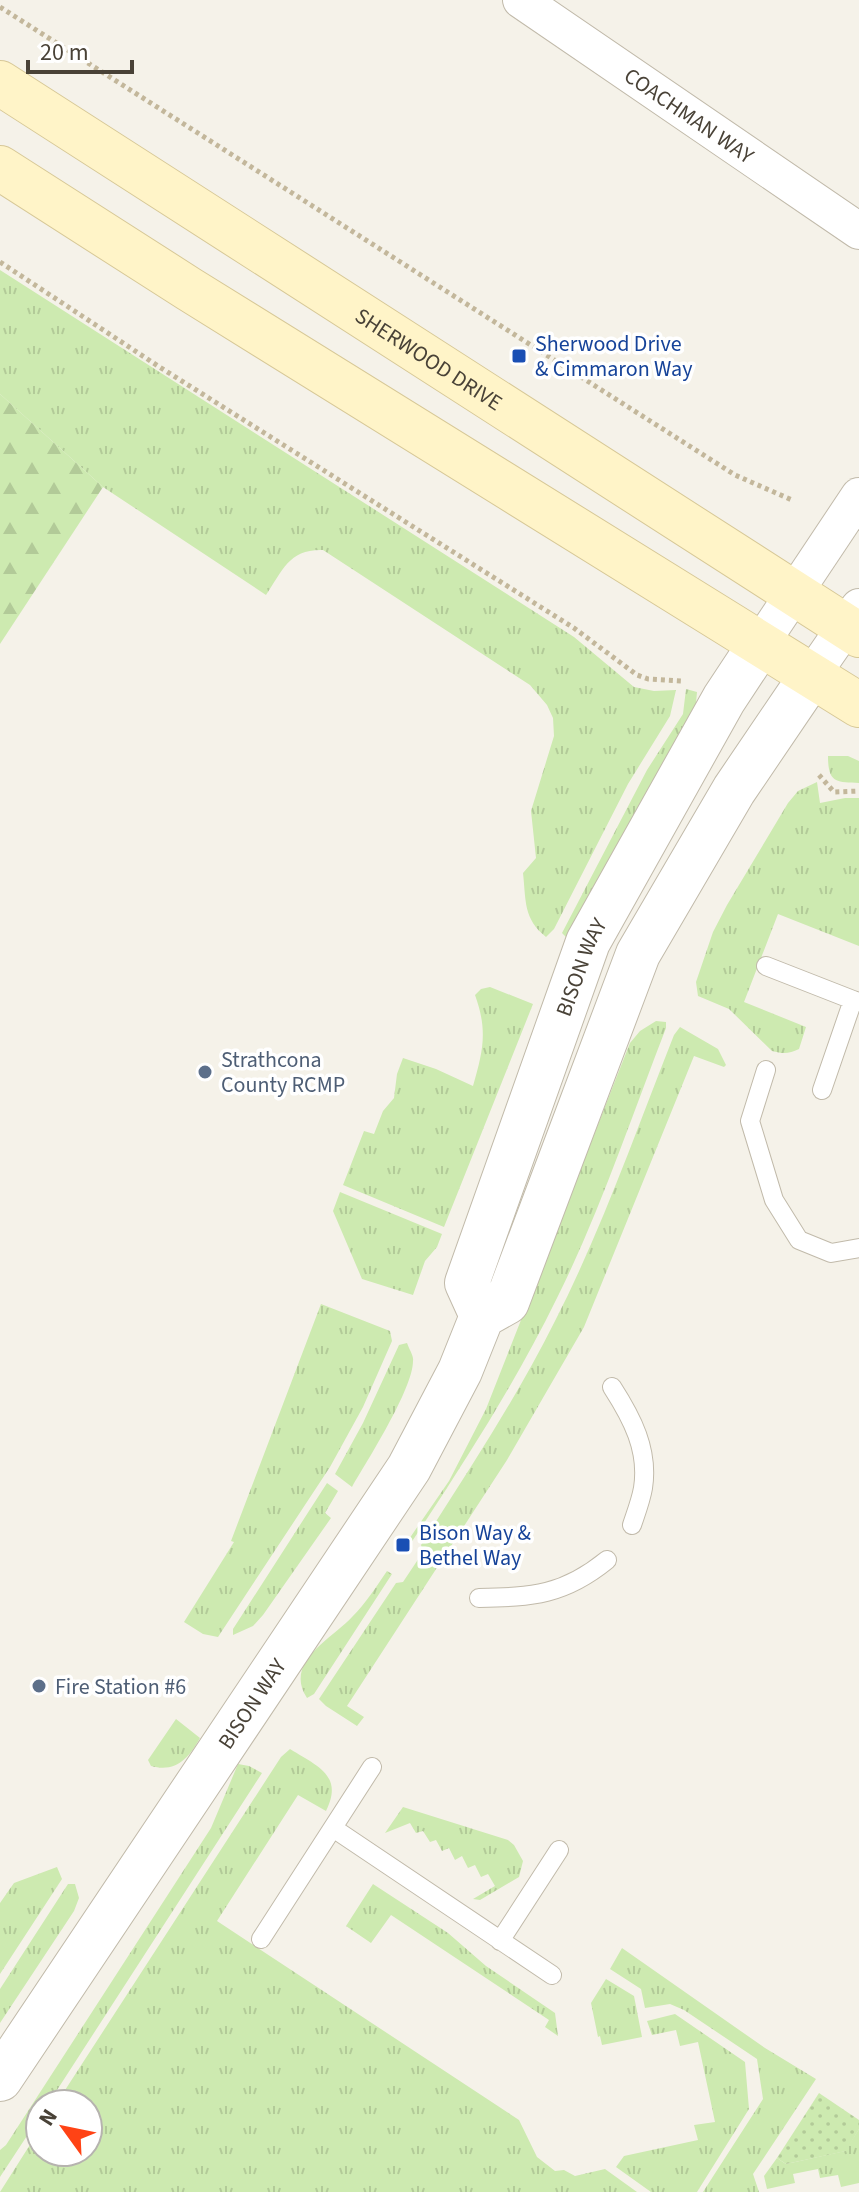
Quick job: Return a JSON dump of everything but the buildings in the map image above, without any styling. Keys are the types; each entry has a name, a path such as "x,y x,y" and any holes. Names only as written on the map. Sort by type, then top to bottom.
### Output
{"main road":[{"name":"SHERWOOD DRIVE","path":"0,83 794,593 855,623"},
{"path":"0,168 189,289 859,705"}],"street":[{"name":"COACHMAN WAY","path":"521,0 859,231"},
{"path":"761,643 859,496"},
{"path":"812,675 855,623"},
{"name":"BISON WAY","path":"482,1316 467,1283 588,942 724,699 761,643"},
{"name":"BISON WAY","path":"0,2079 409,1468 460,1371 482,1316 507,1302 638,954 734,790 812,675"}],"lane":[{"path":"766,966 856,1001 822,1090"},
{"path":"766,1070 750,1121 774,1200 799,1240 831,1253 859,1248"},
{"path":"612,1387 631,1416 643,1450 643,1488 632,1525"},
{"path":"479,1598 549,1592 583,1579 607,1560"},
{"path":"261,1939 372,1767"},
{"path":"333,1828 552,1975"},
{"path":"500,1941 559,1850"}],"path":[{"path":"0,7 735,475 792,500"},
{"path":"0,262 158,366 574,628 637,675 648,679 682,681"},
{"path":"819,775 834,792 859,791"}],"green space":[{"path":"0,270 574,637 634,687 654,691 676,690 670,716 628,784 554,929 546,937 529,916 523,873 536,858 531,811 554,736 553,718 547,705 530,685 323,550 295,557 266,595 103,487 0,394"},
{"path":"0,394 103,487 0,644"},
{"path":"686,689 697,692 695,714 568,939 562,933 647,770 683,714"},
{"path":"828,756 848,756 859,761 859,783 835,779 830,771"},
{"path":"817,782 820,803 859,798 859,946 778,914 744,1002 806,1027 799,1049 779,1053 772,1051 729,1009 698,996 696,982 713,932 788,803 798,791"},
{"path":"490,987 533,1004 444,1227 343,1185 364,1131 374,1134 383,1111 394,1098 403,1058 473,1086 483,1041 482,1019 475,995 481,989"},
{"path":"656,1021 666,1022 666,1028 573,1265 541,1330 488,1423 411,1543 407,1542 449,1481 486,1409 630,1043 640,1031"},
{"path":"680,1027 718,1049 726,1065 724,1067 694,1056 584,1327 507,1460 347,1706 364,1717 357,1726 319,1699 396,1583 403,1582 423,1552 421,1545 540,1350 588,1251 674,1035"},
{"path":"340,1192 442,1234 437,1247 425,1261 413,1295 362,1279 333,1211"},
{"path":"321,1304 390,1331 392,1341 363,1407 330,1467 218,1637 203,1634 184,1622 234,1542 231,1541"},
{"path":"407,1343 413,1359 406,1389 352,1487 335,1474 363,1423 399,1345"},
{"path":"327,1483 338,1491 325,1513 331,1518 263,1615 253,1626 233,1635 233,1629"},
{"path":"387,1571 392,1574 314,1694 307,1698 301,1685 301,1673 306,1662 357,1612"},
{"path":"176,1719 200,1738 181,1762 168,1767 151,1766 148,1760"},
{"path":"290,1749 318,1767 330,1780 331,1799 326,1811 298,1795 217,1921 519,2120 537,2157 555,2171 564,2170 575,2176 605,2169 637,2192 0,2192 24,2154 24,2168 104,2168 104,2088 66,2088 281,1757"},
{"path":"238,1764 262,1773 58,2088 43,2088 211,1828"},
{"path":"403,1807 508,1840 523,1861 519,1877 480,1900 473,1899 495,1886 488,1874 481,1877 475,1865 468,1868 462,1856 455,1860 449,1848 442,1851 436,1840 430,1842 423,1831 416,1833 410,1823 385,1833"},
{"path":"57,1867 62,1879 0,1974 0,1903 14,1883"},
{"path":"68,1884 75,1884 79,1898 74,1911 0,2023 0,1989"},
{"path":"373,1884 448,1933 486,1966 555,2013 558,2036 545,2027 549,2020 391,1915 371,1943 346,1926"},
{"path":"622,1948 765,2048 816,2079 753,2174 759,2192 703,2192 763,2099 757,2059 684,2010 670,2004 645,2008 641,1989 610,1969"},
{"path":"606,1979 634,1996 642,2037 602,2045 591,2003"},
{"path":"675,2014 745,2062 749,2109 697,2192 651,2192 616,2167 624,2156 698,2140 694,2125 715,2122 698,2042 680,2046 676,2030 652,2035 647,2021"},
{"path":"819,2093 859,2120 859,2129 846,2151 786,2164 777,2158"},
{"path":"24,2117 24,2140 0,2177 0,2150"},
{"path":"859,2129 859,2183 841,2187 838,2175 820,2178 818,2169 793,2174 795,2183 767,2189 764,2176 777,2158 786,2164 845,2151"}],"place":[{"name":"Sherwood Drive & Cimmaron Way","path":"519,356"},
{"name":"Strathcona County RCMP","path":"205,1072"},
{"name":"Bison Way & Bethel Way","path":"403,1545"},
{"name":"Fire Station #6","path":"39,1686"}]}
